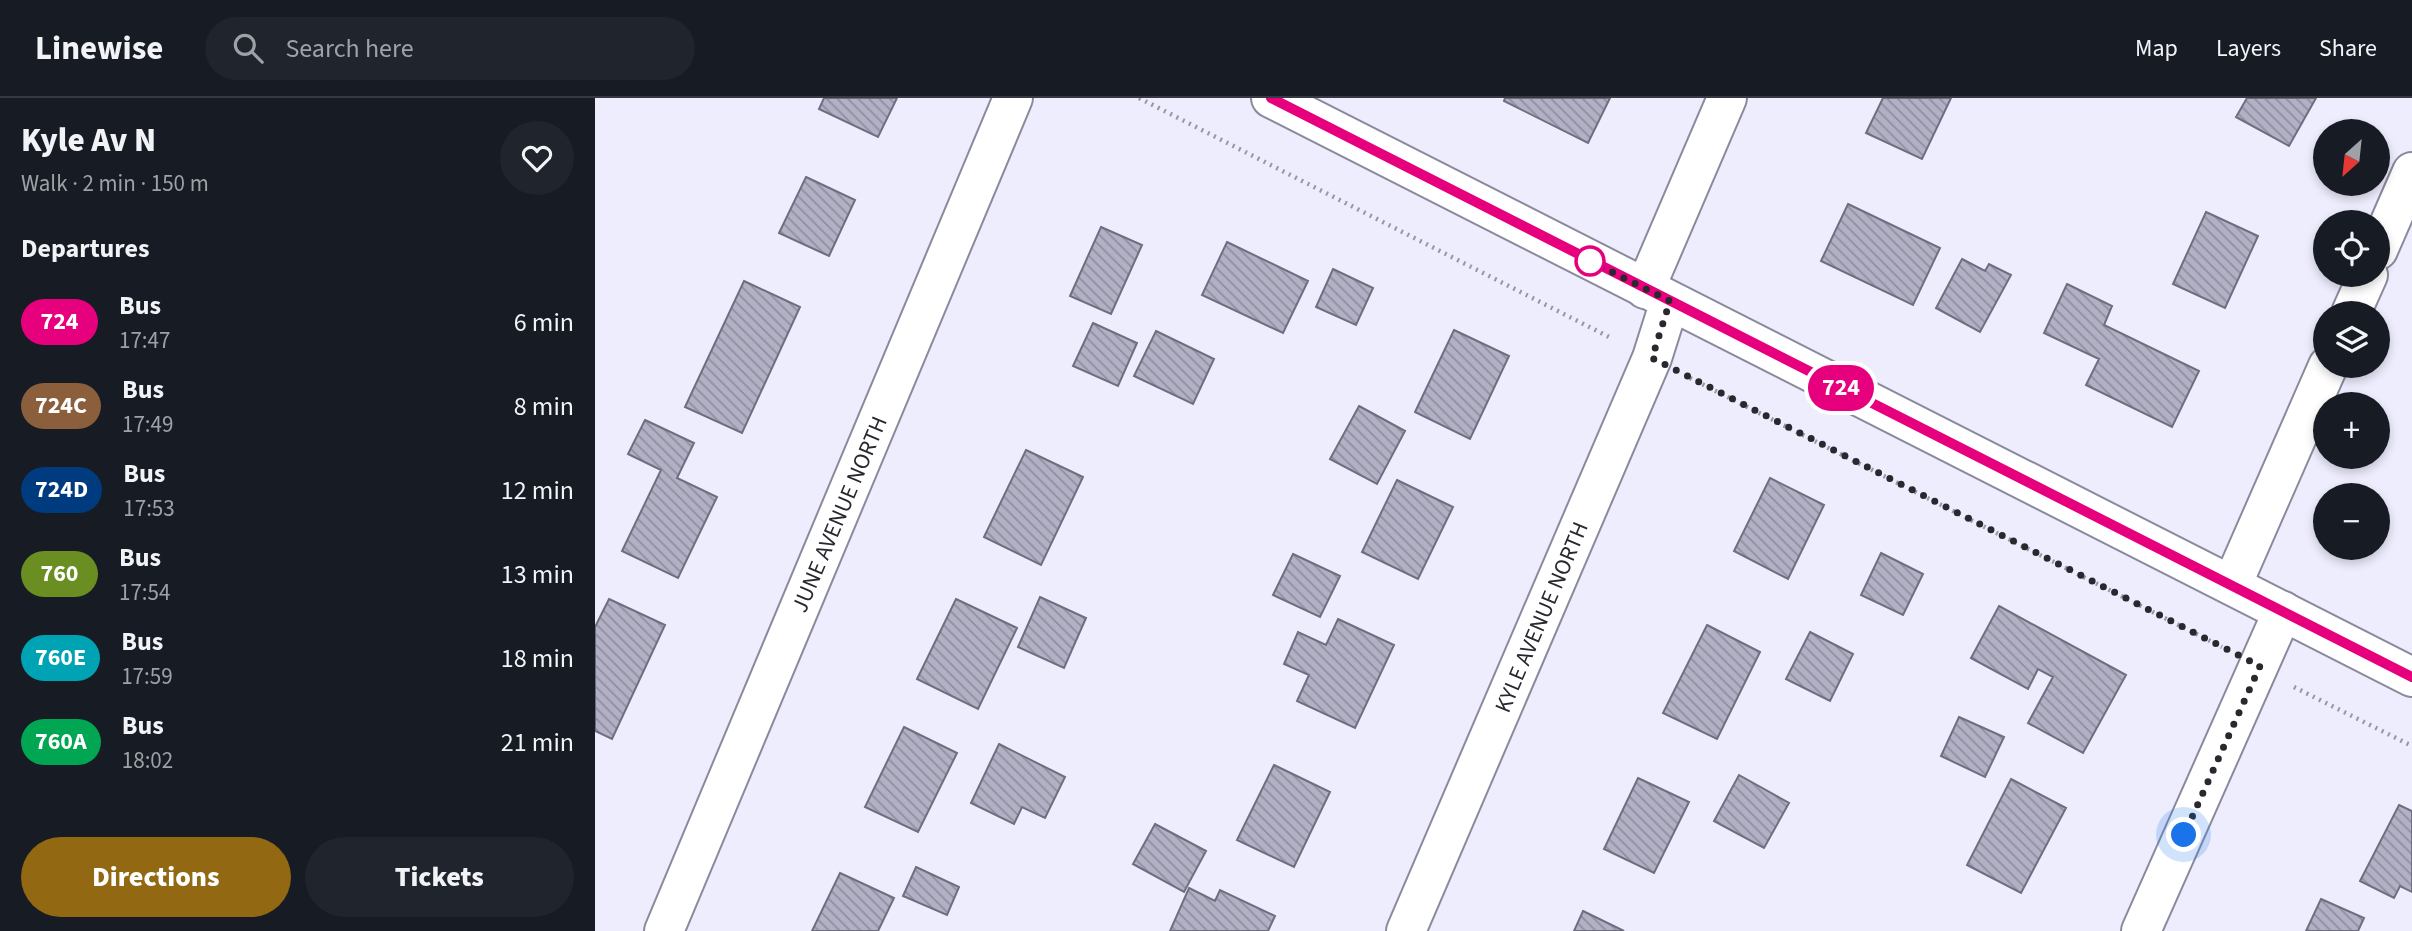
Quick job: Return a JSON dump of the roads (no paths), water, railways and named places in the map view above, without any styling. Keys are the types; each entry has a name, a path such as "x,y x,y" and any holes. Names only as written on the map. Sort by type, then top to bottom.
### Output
{"street":[{"name":"JUNE AVENUE NORTH","path":"664,931 1013,98"},
{"path":"1271,98 2412,677"},
{"name":"KYLE AVENUE NORTH","path":"1406,931 1652,358 1657,295 1727,98"},
{"path":"2390,222 2412,172"},
{"path":"2232,585 2323,378"},
{"path":"2141,931 2283,611"}]}
